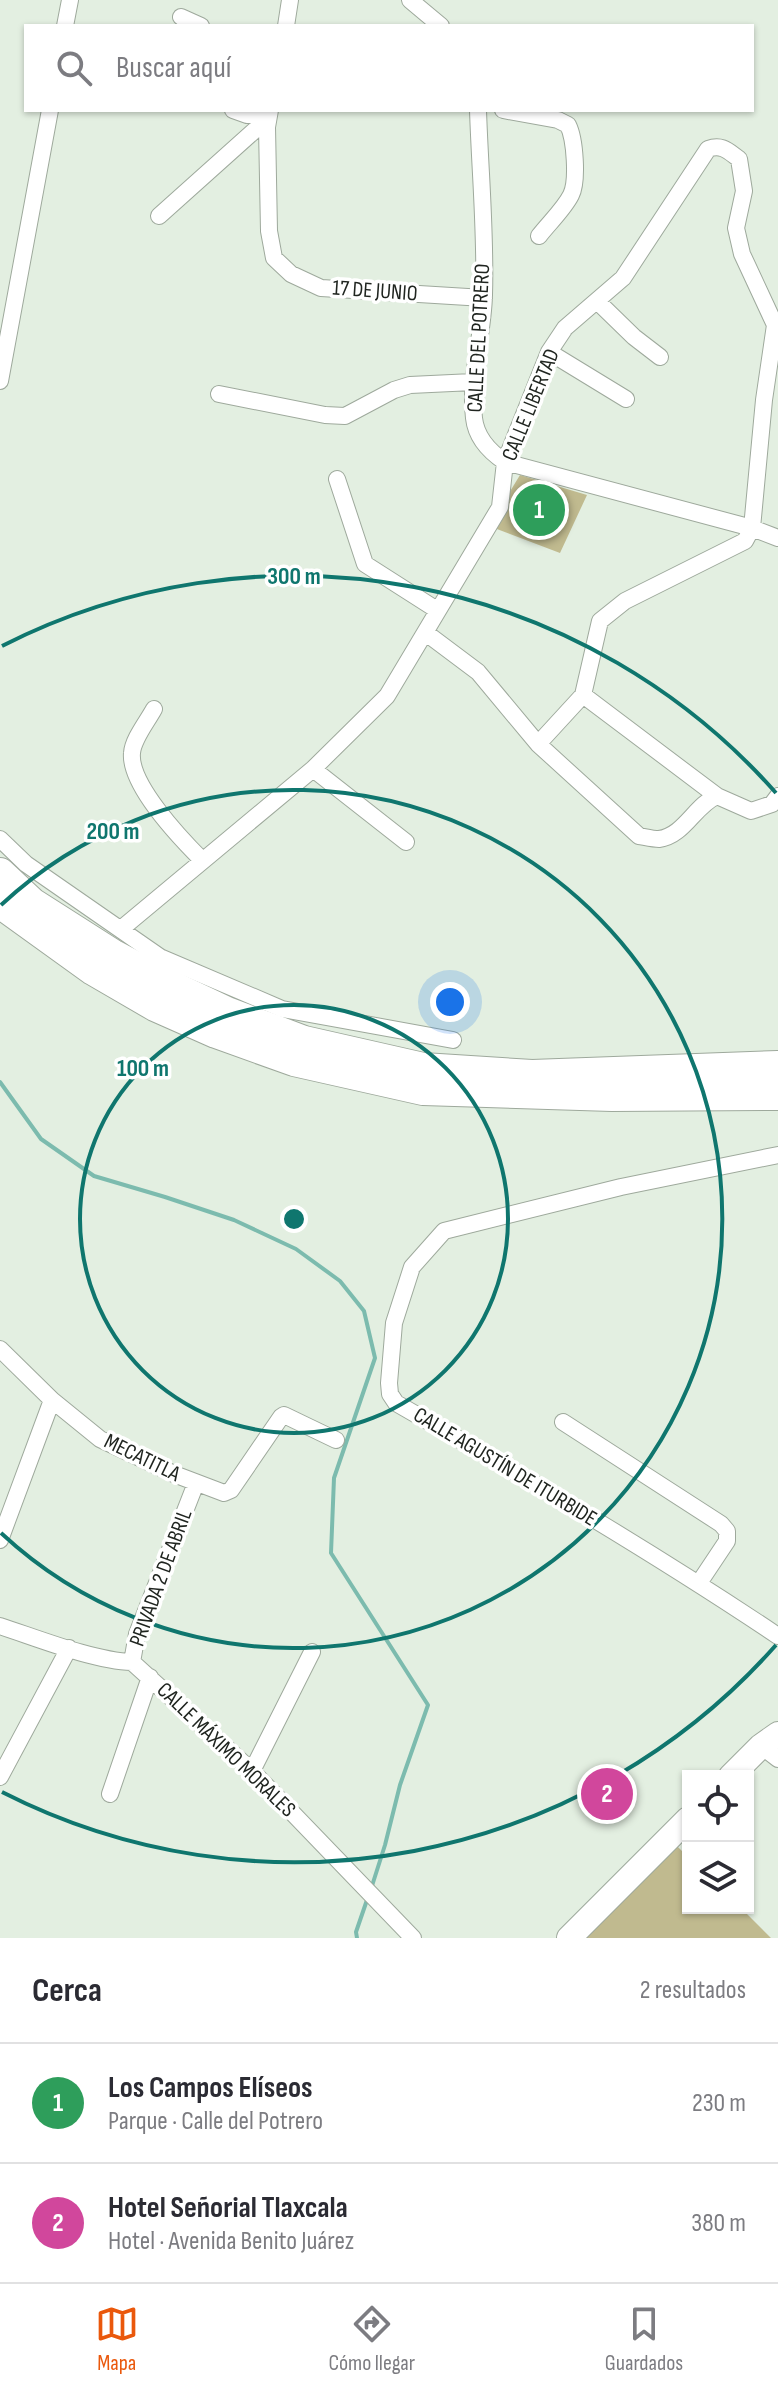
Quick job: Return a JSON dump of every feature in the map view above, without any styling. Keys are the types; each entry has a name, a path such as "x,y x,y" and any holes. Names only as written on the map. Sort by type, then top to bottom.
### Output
{"highway":[{"path":"0,873 32,903 112,954 227,1012 304,1041 423,1068 532,1075 778,1066"},
{"path":"0,903 93,970 155,1006 216,1033 294,1061 423,1090 572,1096 778,1095"}],"main road":[{"path":"739,1770 772,1746"},
{"path":"569,1938 682,1825"}],"street":[{"path":"65,24 70,0"},
{"path":"286,24 290,0"},
{"path":"410,0 439,24"},
{"path":"181,17 197,24"},
{"path":"0,381 50,112"},
{"path":"239,112 269,117"},
{"name":"CALLE DEL POTRERO","path":"478,112 484,298 473,382 474,421 482,441 505,462"},
{"path":"514,112 558,120 568,125 573,136 574,182 571,195 539,236"},
{"path":"159,216 269,117"},
{"name":"17 DE JUNIO","path":"269,117 269,231 274,258 291,274 321,288 484,298"},
{"name":"CALLE LIBERTAD","path":"121,929 313,769 387,696 500,507 505,462 549,352 565,328 623,278 708,149 716,146 739,159 744,191 736,228 742,254 775,325 764,400 752,528"},
{"path":"597,301 628,332 660,357"},
{"path":"549,352 626,399"},
{"path":"219,394 325,415 345,416 410,385 473,382"},
{"path":"505,462 752,528 778,538"},
{"path":"337,479 365,564 437,610"},
{"path":"538,744 583,695 600,621 625,601 745,541 752,528"},
{"path":"426,633 478,672 538,744 639,836 660,839 678,831 706,800 717,796"},
{"path":"583,695 717,796 751,811 772,804 778,796"},
{"path":"154,709 132,749 132,769 174,832 202,860"},
{"path":"313,769 406,842"},
{"path":"0,839 26,864 160,957 282,1009 453,1040"},
{"name":"CALLE AGUSTÍN DE ITURBIDE","path":"778,1155 621,1187 444,1231 412,1267 394,1323 389,1383 390,1394 396,1403 699,1583 778,1636"},
{"name":"MECATITLA","path":"0,1349 52,1400 100,1439 196,1483"},
{"path":"0,1540 52,1400"},
{"name":"PRIVADA 2 DE ABRIL","path":"132,1662 137,1634 196,1483 228,1493 284,1415 336,1440"},
{"path":"563,1422 721,1524 727,1531 727,1541 699,1583"},
{"name":"CALLE MÁXIMO MORALES","path":"0,1626 69,1648 132,1662 252,1771 413,1938"},
{"path":"0,1777 69,1648"},
{"path":"252,1771 312,1652"},
{"path":"110,1794 150,1677"}],"shaded area":[{"path":"520,475 587,495 560,553 489,526"},
{"path":"673,1842 682,1851 682,1914 747,1914 771,1938 578,1938"}],"waterway":[{"path":"0,1082 41,1139 94,1176 234,1220 296,1249 340,1281 364,1311 375,1358 334,1478 331,1553 428,1705 400,1785 371,1889"},
{"path":"357,1938 356,1932 368,1897"}],"place":[{"name":"Los Campos Elíseos","path":"539,510"},
{"name":"Hotel Señorial Tlaxcala","path":"607,1794"}]}
